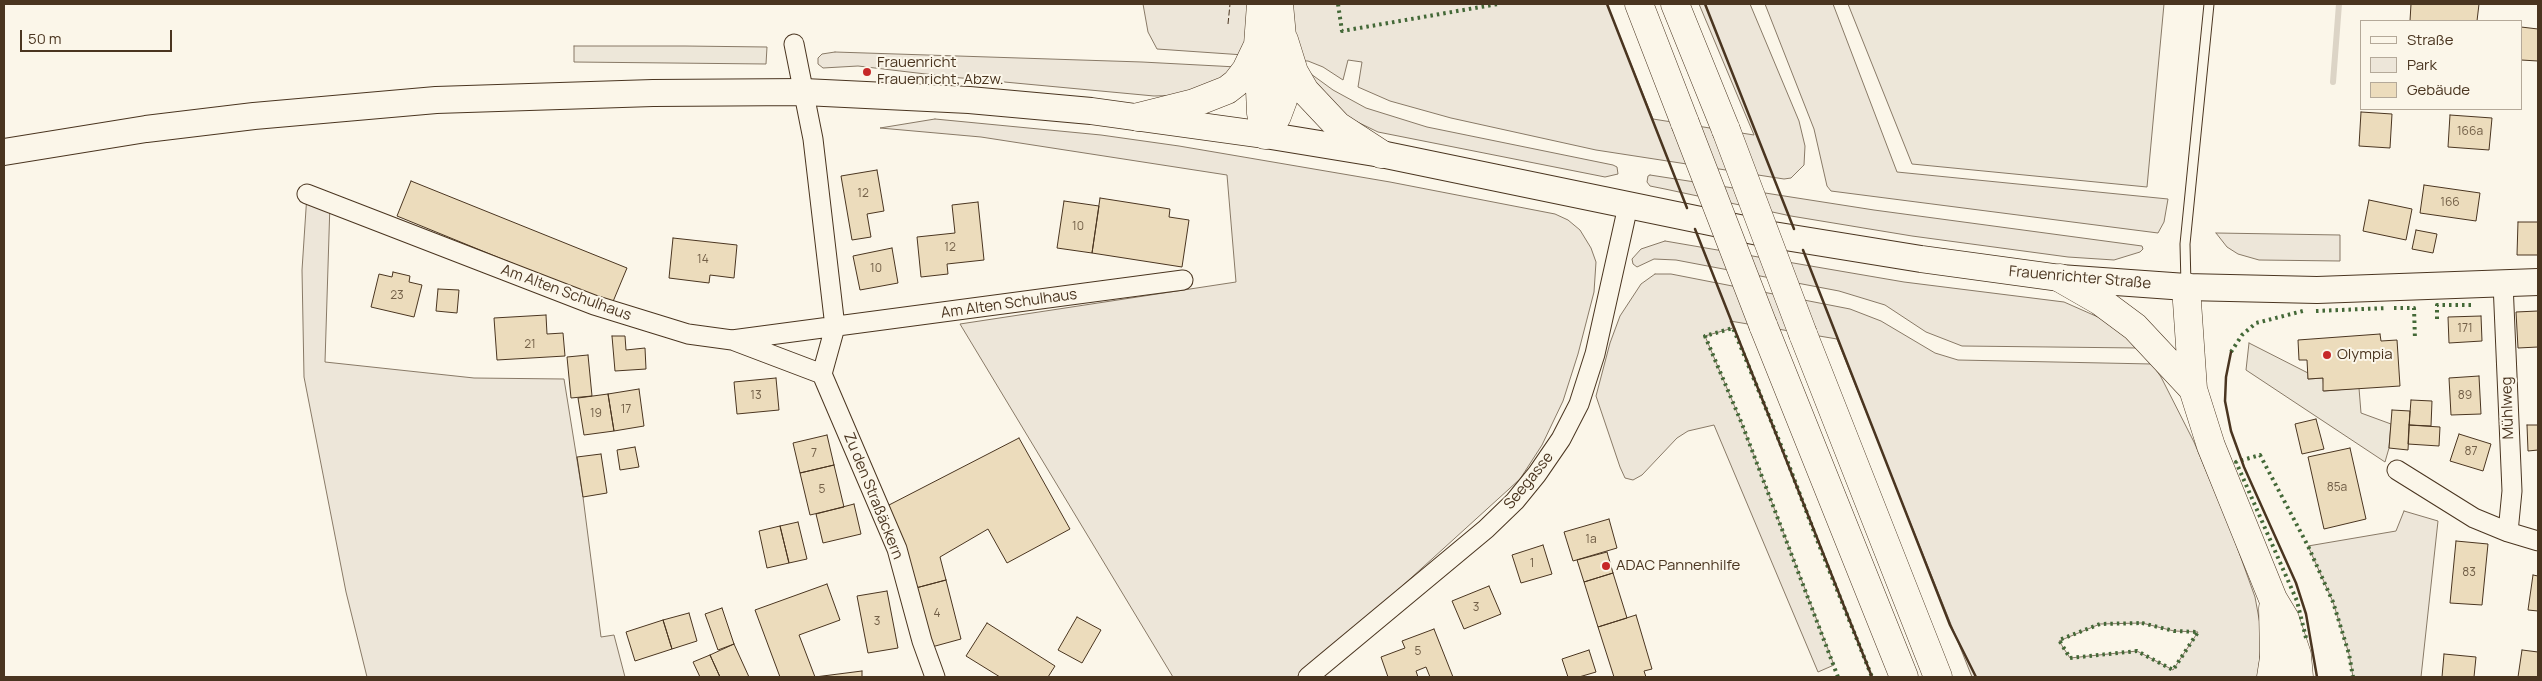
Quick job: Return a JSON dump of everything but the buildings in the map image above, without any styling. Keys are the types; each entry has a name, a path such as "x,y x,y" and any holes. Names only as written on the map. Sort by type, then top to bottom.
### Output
{"highway":[{"path":"1261,4 1271,42 1286,80 1283,100 1277,116 1265,135"},
{"path":"1138,117 1194,103 1227,90 1236,83 1271,42 1279,4"},
{"path":"1639,4 1763,325 1904,677"},
{"path":"1675,4 1726,130 1803,334 1938,677"},
{"path":"1271,42 1294,72 1305,91 1338,126 1381,154"},
{"path":"2060,278 2100,301 2135,327 2193,390"},
{"path":"2186,287 2193,390 2211,446 2273,599 2285,619 2298,655 2299,677"},
{"path":"1880,526 1959,677"},
{"path":"2271,677 2274,658 2273,599"}],"main road":[{"name":"Frauenrichter Straße","path":"4,152 137,131 254,116 436,100 654,93 804,92 988,101 1138,117 1381,154 1772,235 1921,259 2060,278 2186,287 2318,290 2538,282"}],"street":[{"path":"732,340 822,374 835,327 813,139 794,44"},
{"name":"Am Alten Schulhaus","path":"307,194 594,305 688,334 732,340 1183,280"},
{"name":"Seegasse","path":"1308,677 1486,529 1515,501 1537,474 1561,439 1579,404 1595,354 1628,206"},
{"name":"Mühlweg","path":"2503,283 2512,491 2508,532"},
{"name":"Zu den Straßäckern","path":"822,374 897,549 922,641 935,677"},
{"path":"2396,470 2474,518 2508,532 2538,541"}],"lane":[{"path":"2186,287 2185,244 2209,4"}],"green space":[{"path":"1143,4 1248,4 1244,55 1157,49 1148,32"},
{"path":"1289,4 1607,4 1653,119 1754,135 1699,4 1750,4 1799,121 1805,146 1804,165 1791,178 1784,179 1596,150 1451,118 1390,101 1358,87 1362,62 1348,60 1343,80 1323,67 1308,61 1302,61"},
{"path":"1765,4 1833,4 1897,172 2168,199 2164,222 2158,233 1831,191 1827,186 1814,129"},
{"path":"835,52 1237,67 1232,74 1189,95 1154,96 951,77 858,66 823,68 818,64 818,58 822,54"},
{"path":"1311,74 1333,90 1366,108 1427,127 1613,165 1617,167 1618,174 1605,177 1378,132 1345,116 1306,75"},
{"path":"935,119 1101,135 1179,146 1390,182 1555,214 1568,220 1580,230 1591,248 1596,262 1594,292 1578,354 1563,401 1542,445 1520,479 1302,677 1173,677 960,324 1236,282 1227,175 981,137 880,128"},
{"path":"1650,175 1874,210 2142,246 2143,249 2140,252 2114,260 2068,257 1912,236 1791,216 1650,186 1647,182"},
{"path":"307,194 330,203 325,362 474,378 564,379 583,497 601,637 614,635 625,677 367,677 346,592 304,377 302,270"},
{"path":"2216,233 2340,235 2340,261 2259,260 2238,254 2227,247"},
{"path":"1665,241 1904,282 2064,302 2107,321 2139,348 1962,346 1926,332 1885,305 1839,291 1676,260 1654,259 1637,267 1633,264 1632,259 1641,249"},
{"path":"1655,274 1671,274 1850,309 1881,321 1935,353 1958,360 2152,364 2161,377 2194,442 2231,530 2255,597 2262,635 2258,677 1972,677 1837,339 1730,321 1733,328 1705,336 1742,424 1834,665 1818,672 1714,425 1688,431 1677,438 1642,475 1633,480 1625,478 1596,396 1610,343 1620,316 1641,284","holes":["2142,623 2174,631 2198,632 2173,670 2137,651 2070,658 2059,641 2100,624"]},
{"path":"2404,511 2438,521 2421,677 2353,677 2349,654 2333,602 2308,546 2396,531"}],"shaded area":[{"path":"1848,4 2164,4 2147,187 1912,164"},
{"path":"574,46 767,47 766,64 574,62"},
{"path":"2249,343 2308,373 2308,379 2323,378 2324,391 2359,388 2361,413 2391,424 2389,448 2385,462 2246,370"}],"waterway":[{"path":"2333,82 2339,4"}],"hedge":[{"path":"1338,4 1342,31 1498,4"},
{"path":"2437,319 2437,305 2471,305"},
{"path":"2316,311 2387,308"},
{"path":"2394,308 2414,308 2415,340"},
{"path":"2231,352 2242,335 2256,323 2303,311"},
{"path":"1838,677 1742,424 1705,336 1733,328 1872,677"},
{"path":"2306,638 2297,601 2236,462 2260,455 2308,546 2333,602 2349,654 2353,677"},
{"path":"2142,623 2174,631 2198,632 2173,670 2137,651 2070,658 2059,640 2100,624 2142,623"}],"fence":[{"path":"1228,24 1230,4"}],"wall":[{"path":"1607,4 1687,208"},
{"path":"1705,4 1794,229"},
{"path":"1695,229 1872,677"},
{"path":"1803,250 1950,625 1976,677"},
{"path":"2231,352 2226,377 2225,401 2231,431 2244,467 2296,583 2306,614 2317,677"}],"place":[{"name":"Frauenricht Frauenricht, Abzw.","path":"867,72"},
{"name":"Olympia","path":"2327,355"},
{"name":"ADAC Pannenhilfe","path":"1606,566"}]}
